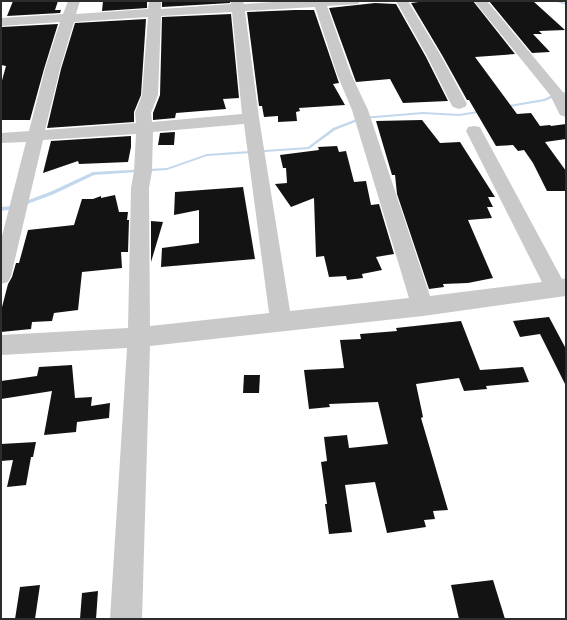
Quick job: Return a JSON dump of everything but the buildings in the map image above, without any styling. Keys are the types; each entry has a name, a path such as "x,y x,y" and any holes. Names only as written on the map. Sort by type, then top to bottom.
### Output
{"street":[{"path":"1,276 20,205 44,100 74,1"},
{"path":"1,22 68,18 154,7 354,1"},
{"path":"402,1 434,56 459,104"},
{"path":"480,1 557,94 566,112"},
{"path":"319,2 344,74 360,110 423,307"},
{"path":"237,5 251,118 281,322"},
{"path":"126,619 139,337 140,188 143,171 145,128 143,113 150,95 154,7"},
{"path":"1,138 145,128 251,118"},
{"path":"1,345 139,337 487,300 561,287 474,131"}],"waterway":[{"path":"556,1 566,4"},
{"path":"504,107 545,100 557,94 566,93"},
{"path":"1,209 12,208 52,193 93,174 167,169 207,155 309,148 334,129 362,118 423,113 459,115 484,111"}]}
